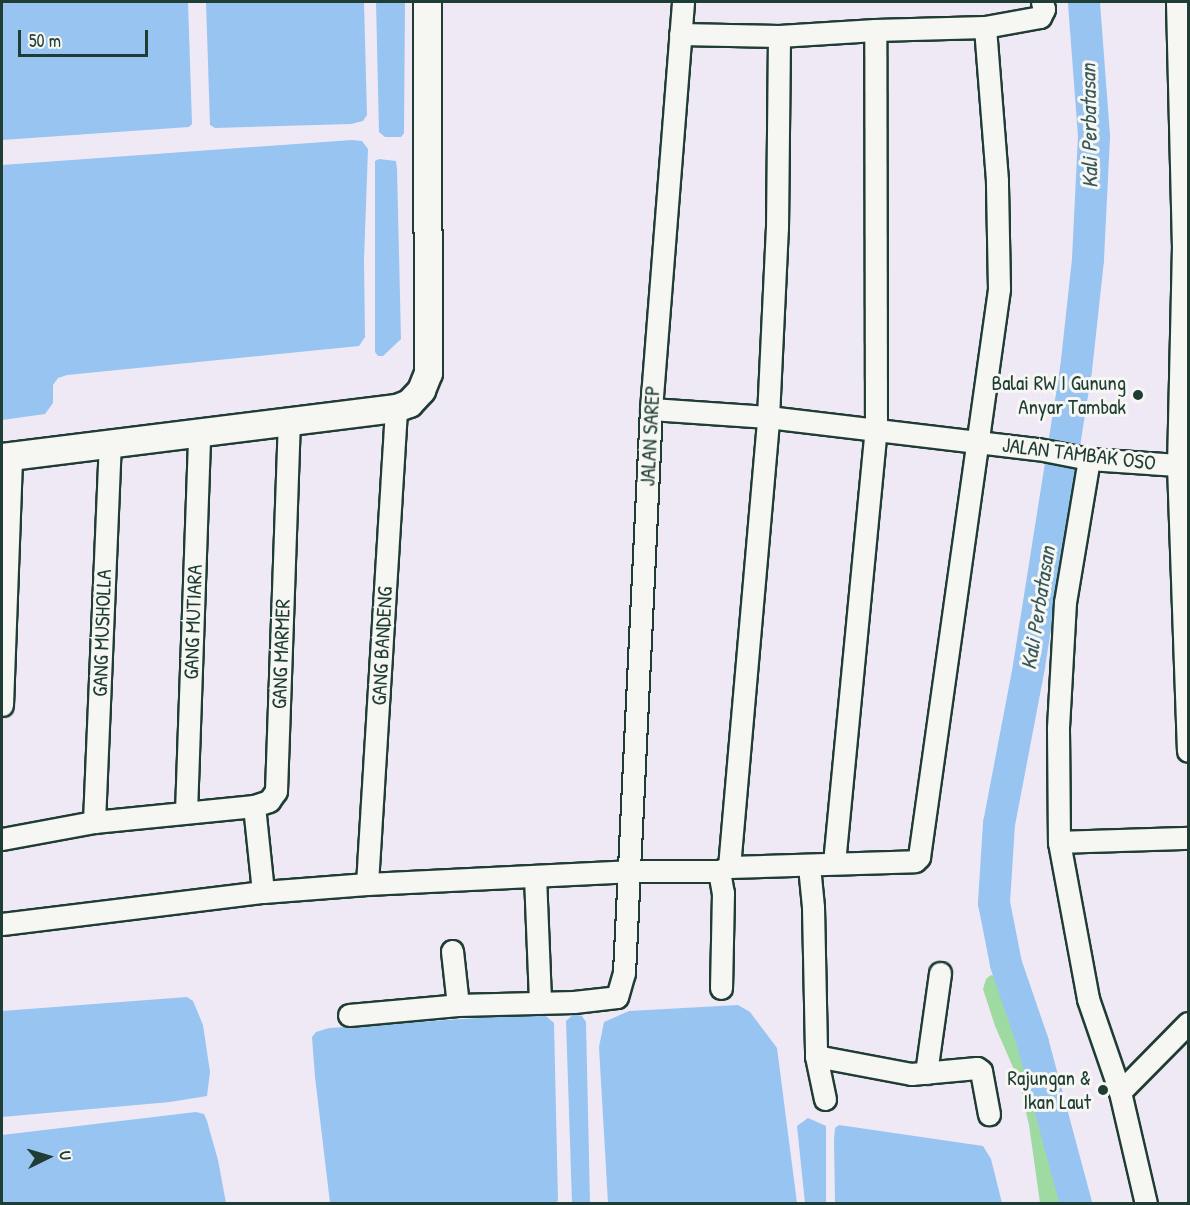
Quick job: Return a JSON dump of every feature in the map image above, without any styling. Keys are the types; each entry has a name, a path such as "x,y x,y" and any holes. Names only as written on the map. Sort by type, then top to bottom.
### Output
{"street":[{"path":"2,705 6,456 396,408 409,403 421,390 428,373 427,2"},
{"name":"JALAN SAREP","path":"540,1003 617,998 624,973 651,409 683,2"},
{"path":"680,34 779,36 875,30 985,27 1040,17 1044,9 1042,2"},
{"path":"1177,2 1185,120 1183,246 1185,392 1178,465 1188,751"},
{"path":"2,924 263,892 368,884 535,885 628,879 724,869 809,873 834,863 909,863 919,857 999,289 997,180 985,27"},
{"path":"834,863 876,430 875,30"},
{"path":"721,988 724,869 768,417 777,228 779,36"},
{"name":"GANG BANDENG","path":"368,884 396,408"},
{"name":"JALAN TAMBAK OSO","path":"651,409 768,417 1038,449 1084,458 1178,465"},
{"name":"GANG MARMER","path":"254,810 269,801 276,791 289,421"},
{"name":"GANG MUTIARA","path":"186,812 200,432"},
{"name":"GANG MUSHOLLA","path":"94,822 110,444"},
{"path":"1084,458 1064,613 1058,729 1059,842 1088,999 1120,1092 1146,1203"},
{"path":"2,839 94,822 186,812 254,810 263,892"},
{"path":"1059,842 1188,838"},
{"path":"809,873 813,907 816,1056 825,1099"},
{"path":"349,1015 458,1005 540,1003 535,885"},
{"path":"452,951 458,1005"},
{"path":"926,1073 939,973"},
{"path":"1120,1092 1188,1023"},
{"path":"816,1056 911,1074 977,1068 981,1071 989,1114"}],"green space":[{"path":"991,975 1002,978 1009,988 1016,1023 1040,1085 1069,1203 1040,1203 1029,1125 1019,1081 995,1026 983,989 986,979"}],"water":[{"path":"2,2 188,2 192,124 189,127 2,140"},
{"path":"206,2 364,2 367,115 363,121 351,124 215,128 210,125"},
{"path":"376,2 405,2 404,133 401,137 385,137 379,132"},
{"path":"362,141 368,149 364,260 365,337 359,346 67,375 58,378 53,385 53,403 45,414 2,420 2,165"},
{"path":"379,159 396,161 397,169 401,339 383,356 378,356 375,352 375,161"},
{"path":"187,997 193,1001 203,1025 210,1072 207,1096 170,1102 2,1117 2,1011"},
{"path":"738,1005 750,1012 777,1048 797,1203 608,1203 599,1047 604,1022 629,1011"},
{"path":"574,1014 582,1016 586,1022 590,1203 572,1203 566,1021"},
{"path":"522,1015 546,1016 554,1023 558,1201 551,1204 330,1203 315,1077 312,1037 316,1032 329,1028"},
{"path":"196,1112 204,1114 207,1121 218,1160 226,1203 2,1203 2,1135"},
{"path":"808,1118 826,1126 826,1203 805,1203 797,1126"},
{"path":"839,1125 983,1146 991,1159 1002,1203 835,1203 834,1140 835,1128"}],"waterway":[{"name":"Kali Perbatasan","path":"1076,1204 1033,1043 1006,964 994,903 999,824 1029,666 1076,370 1088,259 1094,136 1084,2"}],"place":[{"name":"Balai RW I Gunung Anyar Tambak","path":"1138,395"},
{"name":"Rajungan & Ikan Laut","path":"1103,1090"}]}
